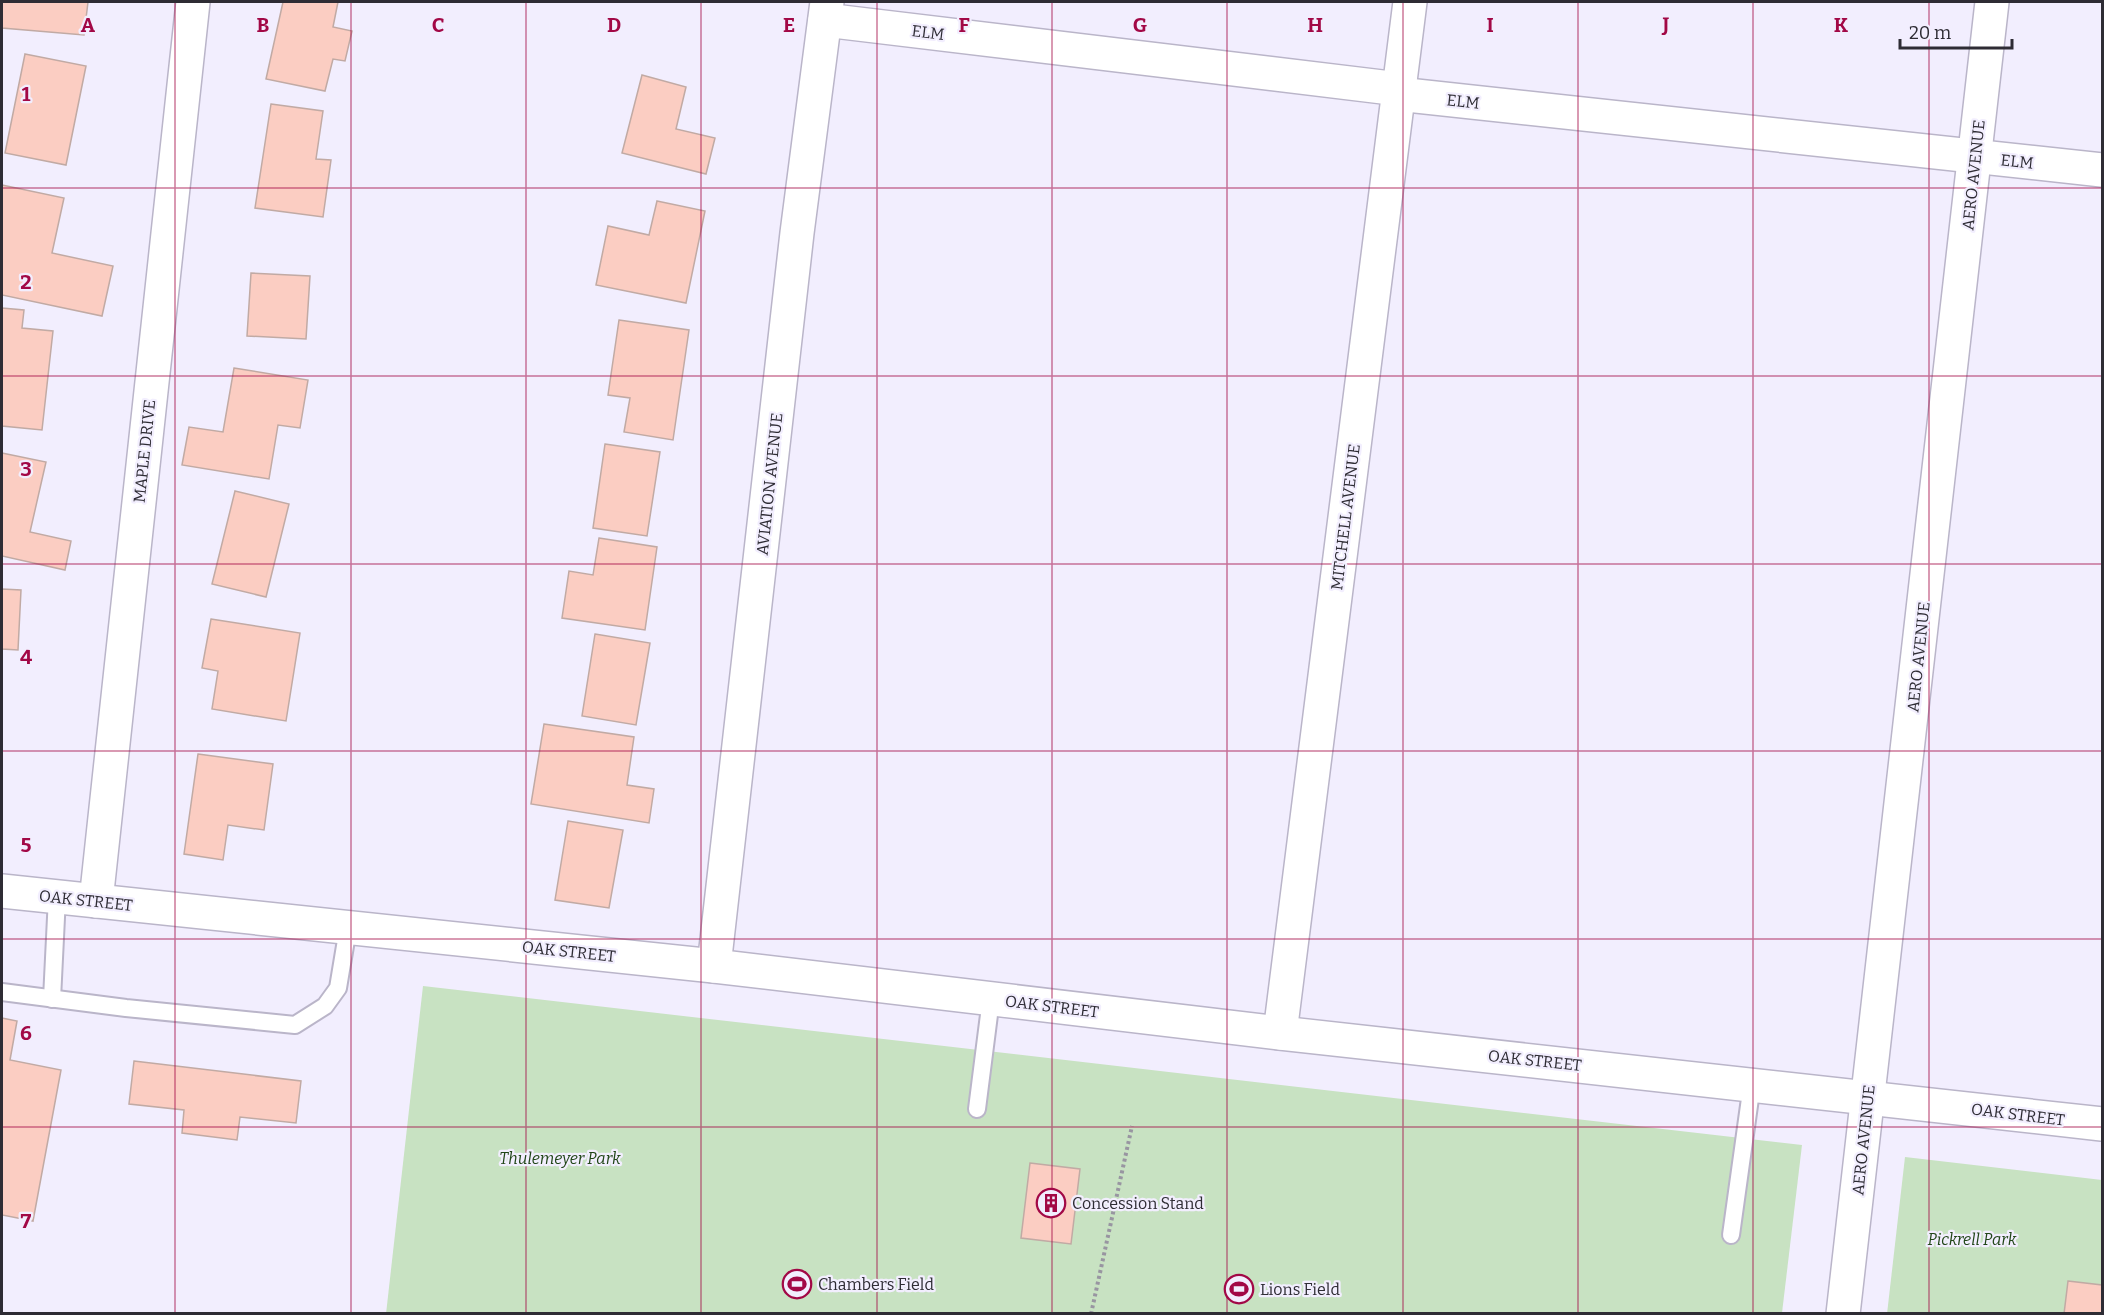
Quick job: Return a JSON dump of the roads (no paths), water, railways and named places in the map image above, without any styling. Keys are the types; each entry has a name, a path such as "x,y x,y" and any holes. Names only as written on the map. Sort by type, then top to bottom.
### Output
{"street":[{"name":"MAPLE DRIVE","path":"96,902 193,2"},
{"name":"MITCHELL AVENUE","path":"1280,1033 1410,2"},
{"name":"AERO AVENUE","path":"1843,1314 1992,2"},
{"name":"ELM","path":"826,11 1399,89 1407,95 2103,170"},
{"name":"AVIATION AVENUE","path":"714,966 797,233 826,11"},
{"name":"OAK STREET","path":"2,891 714,966 1280,1033 2103,1124"}],"lane":[{"path":"52,999 57,897"},
{"path":"2,992 295,1025 325,1006 338,988 348,928"},
{"path":"977,1109 990,999"},
{"path":"1731,1235 1752,1084"}],"place":[{"name":"Concession Stand","path":"1051,1203"},
{"name":"Chambers Field","path":"797,1284"},
{"name":"Lions Field","path":"1239,1289"}],"park label":[{"name":"Thulemeyer Park","path":"560,1158"},
{"name":"Pickrell Park","path":"1972,1239"}]}
